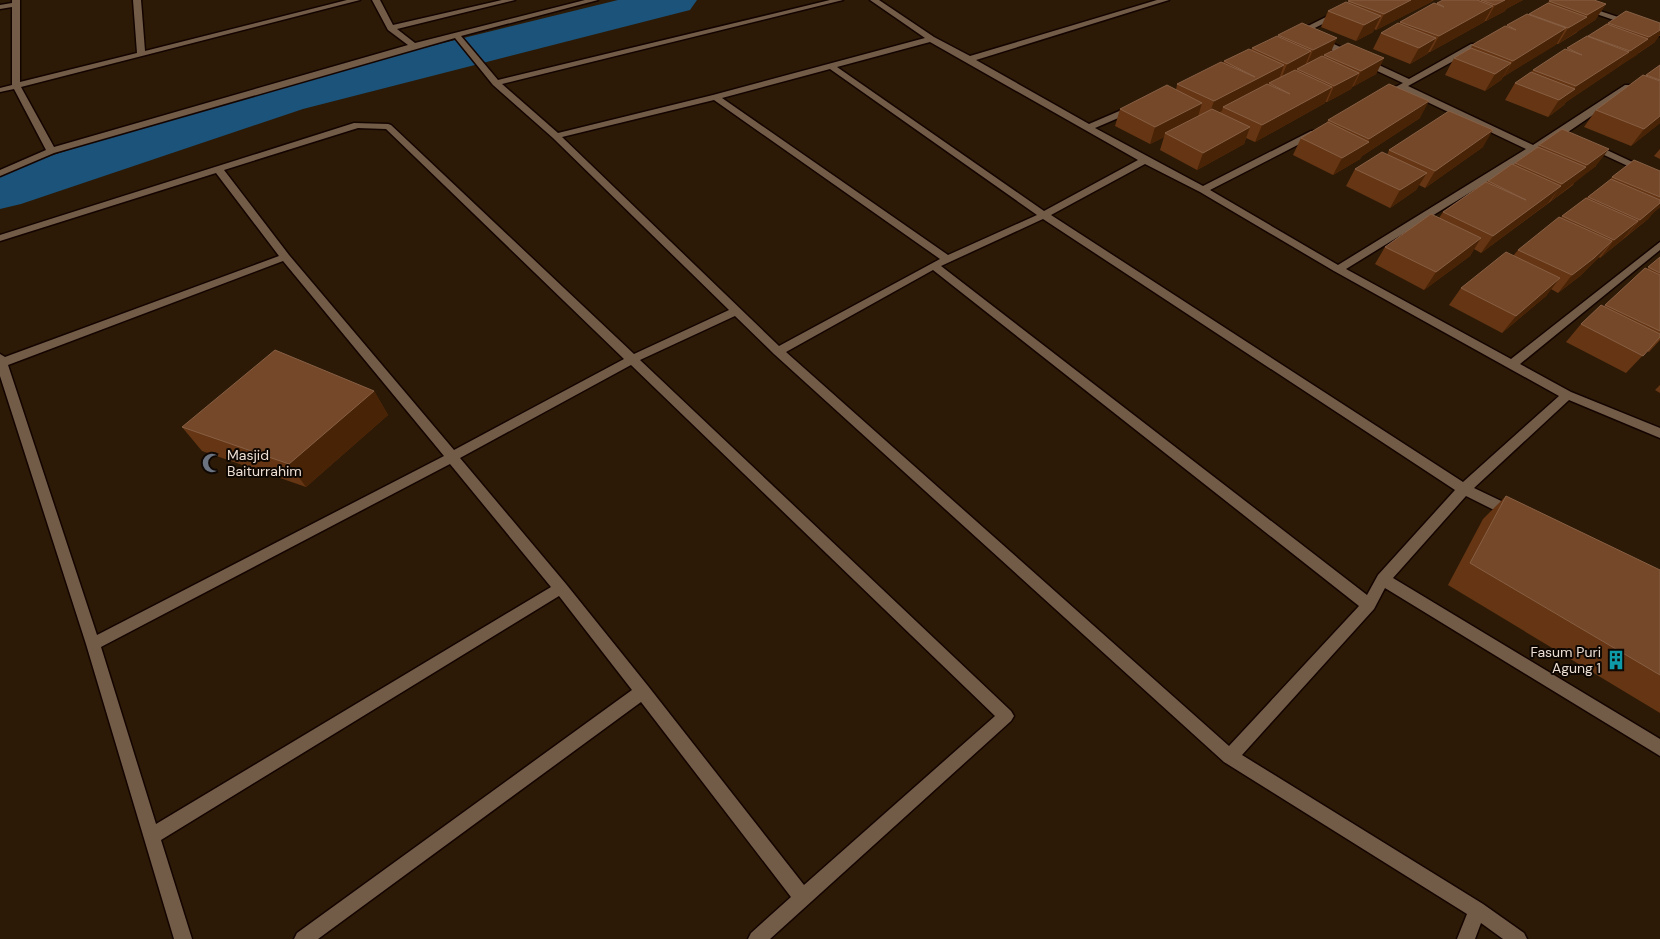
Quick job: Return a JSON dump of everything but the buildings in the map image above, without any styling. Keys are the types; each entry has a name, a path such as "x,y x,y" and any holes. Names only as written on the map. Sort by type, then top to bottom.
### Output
{"street":[{"path":"137,0 141,54"},
{"path":"0,90 356,0"},
{"path":"376,0 391,28 414,46"},
{"path":"391,28 511,0"},
{"path":"0,172 51,151 414,46 594,0"},
{"path":"493,78 839,0"},
{"path":"874,0 931,39 1512,365 1567,395 1660,433"},
{"path":"969,59 1165,0"},
{"path":"1292,36 1366,0"},
{"path":"1552,5 1560,0 1660,34"},
{"path":"0,7 16,2 16,86 51,151"},
{"path":"1301,32 1532,148"},
{"path":"457,36 493,78 556,136 778,351 1230,757 1477,910 1518,939"},
{"path":"556,136 715,97 931,39"},
{"path":"1377,100 1484,41"},
{"path":"831,66 1044,215 1464,490 1518,515"},
{"path":"1338,269 1532,148 1571,137 1636,82"},
{"path":"715,97 947,259"},
{"path":"1088,128 1142,104"},
{"path":"0,238 356,125 388,127 1006,716 757,939"},
{"path":"1203,190 1324,127"},
{"path":"1571,137 1660,178"},
{"path":"778,351 934,265 1044,215 1144,160"},
{"path":"219,170 285,257 561,588 803,898"},
{"path":"1512,365 1660,245"},
{"path":"182,939 93,644 1,360 285,257"},
{"path":"934,265 1369,605"},
{"path":"93,644 452,457 633,359 736,311"},
{"path":"1230,757 1369,605 1383,579 1464,490 1567,395"},
{"path":"1383,579 1660,748"},
{"path":"152,836 561,588"},
{"path":"303,939 643,691"},
{"path":"1466,939 1477,910"}],"waterway":[{"path":"0,191 284,98 674,0"}],"place":[{"name":"Masjid Baiturrahim","path":"212,463"},
{"name":"Fasum Puri Agung 1","path":"1616,660"}]}
